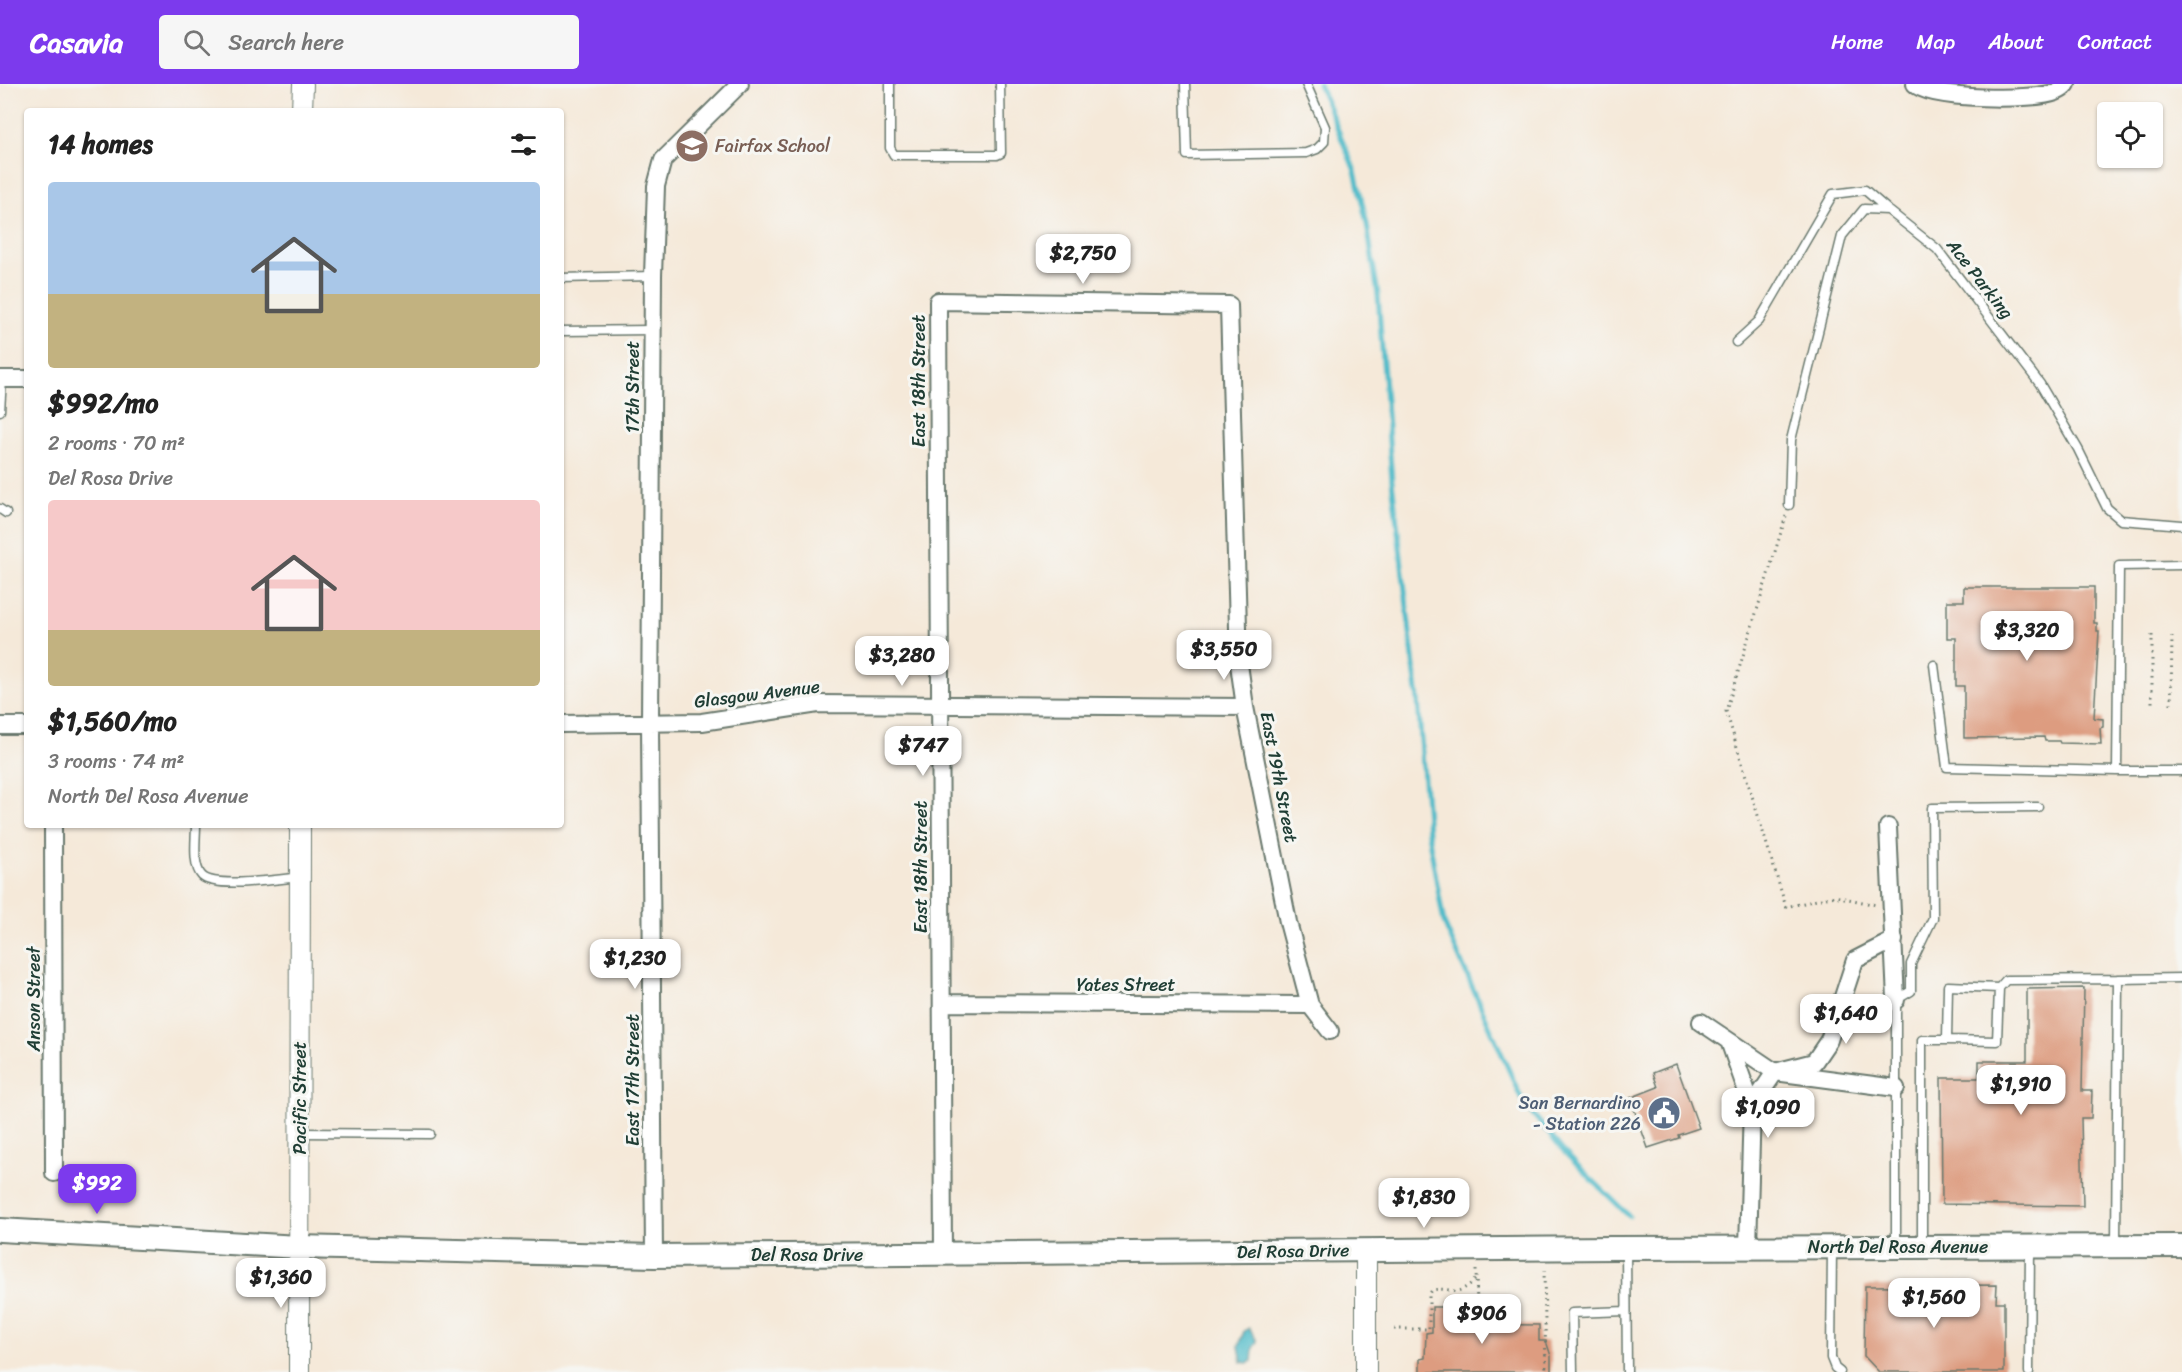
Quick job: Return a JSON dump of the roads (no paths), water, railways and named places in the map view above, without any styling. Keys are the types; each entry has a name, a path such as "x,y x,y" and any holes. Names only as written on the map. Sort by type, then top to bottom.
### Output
{"main road":[{"name":"Del Rosa Drive","path":"0,1230 299,1247 654,1256 1620,1248"},
{"name":"North Del Rosa Avenue","path":"1620,1248 2182,1246"}],"street":[{"path":"302,108 303,84"},
{"name":"17th Street","path":"650,723 652,330 656,186 663,160 740,84"},
{"path":"1915,84 1920,90 1950,95 1988,97 2025,97 2055,93 2067,84"},
{"name":"East 19th Street","path":"938,301 1228,305 1239,664 1245,707 1288,922 1310,1005 1330,1031"},
{"name":"East 18th Street","path":"938,301 943,1254"},
{"path":"1,379 24,379"},
{"name":"Glasgow Avenue","path":"564,724 702,722 818,704 1245,707"},
{"name":"East 17th Street","path":"650,723 654,1256"},
{"path":"0,726 24,726"},
{"path":"1888,827 1896,1000"},
{"name":"Anson Street","path":"53,828 54,1173"},
{"name":"Pacific Street","path":"299,1372 300,828"},
{"path":"1752,1106 1775,1072 1814,1062 1829,1040 1855,960 1894,940"},
{"name":"Yates Street","path":"942,1003 1310,1005"},
{"path":"1701,1022 1775,1072 1896,1088"},
{"path":"1729,1041 1752,1106 1748,1247"},
{"path":"1366,1250 1366,1372"}],"lane":[{"path":"890,84 890,148 894,155 998,156 1001,153 1000,84"},
{"path":"1185,84 1186,155 1306,153 1317,149 1324,142 1325,127 1306,84"},
{"name":"Ace Parking","path":"1736,342 1759,321 1833,194 1865,190 1937,249 2040,384 2078,449 2107,508 2121,520 2182,525"},
{"path":"1790,505 1791,440 1842,236 1864,209 1888,210"},
{"path":"564,278 653,276"},
{"path":"564,331 652,330"},
{"path":"0,411 1,379"},
{"path":"2117,771 2119,566 2182,565"},
{"path":"1934,665 1947,768 2182,771"},
{"path":"1896,1247 1896,1000 1911,991 1911,964 1933,918 1932,807 2038,807"},
{"path":"196,828 197,866 201,876 209,880 246,882 300,877"},
{"path":"1922,1247 1922,1040 1997,1041 1999,987 2006,980 2182,978"},
{"path":"2116,1247 2118,979"},
{"path":"1947,1040 1948,986 1999,987"},
{"path":"300,1133 430,1134"},
{"path":"1832,1247 1831,1358 1835,1368 1840,1372"},
{"path":"2029,1372 2030,1247"},
{"path":"1620,1248 1626,1311 1627,1372"},
{"path":"1573,1372 1572,1312 1626,1311"}],"water":[{"path":"1249,1328 1257,1341 1253,1348 1252,1361 1247,1363 1242,1362 1239,1346 1244,1331"}],"waterway":[{"path":"1319,84 1355,171 1367,224 1378,295 1392,481 1418,700 1428,833 1444,923 1523,1102 1563,1151 1629,1216"}],"place":[{"name":"Fairfax School","path":"692,146"},
{"name":"San Bernardino - Station 226","path":"1664,1113"}]}
